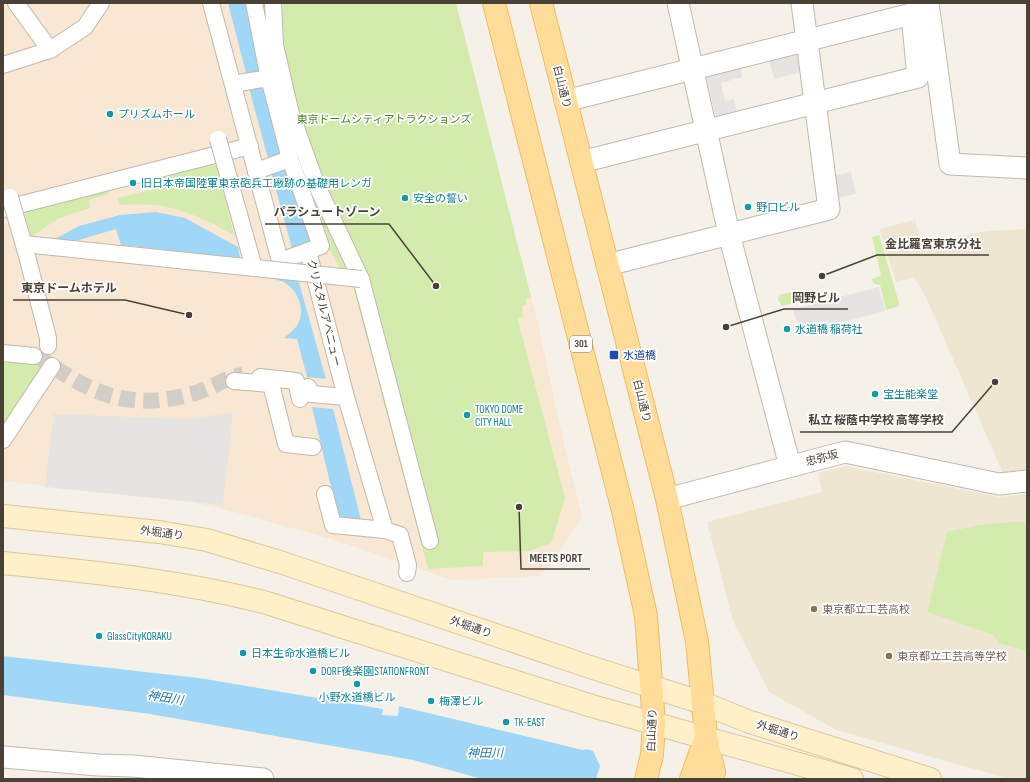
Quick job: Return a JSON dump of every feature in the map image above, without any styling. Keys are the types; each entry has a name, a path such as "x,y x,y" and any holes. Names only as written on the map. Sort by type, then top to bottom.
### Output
{"main road":[{"name":"白山通り","path":"494,3 622,511 646,616 653,688 654,724 648,770"},
{"name":"白山通り","path":"541,3 667,498 697,641 706,737 702,778"},
{"name":"外堀通り","path":"3,516 159,532 207,540 286,564 653,688 703,703 747,721 930,779"},
{"path":"3,562 138,577 222,591 267,603 592,706 852,779"}],"street":[{"path":"16,3 50,50"},
{"path":"3,65 50,50 85,27 101,3"},
{"path":"212,3 280,261 308,251"},
{"name":"クリスタルアベニュー","path":"254,3 269,78 290,159 321,246 308,251 346,397 385,530"},
{"path":"273,3 275,45 291,114 317,186 361,279 430,541"},
{"path":"678,3 729,234 790,466"},
{"path":"607,265 829,209 802,3"},
{"path":"565,101 806,40 921,7"},
{"path":"581,162 918,77 921,7"},
{"path":"921,7 950,164 1027,168"},
{"path":"233,84 269,78"},
{"path":"218,139 254,268"},
{"path":"48,346 48,338 25,248 7,203 250,146"},
{"path":"256,171 290,159"},
{"path":"25,248 361,279"},
{"path":"3,354 34,356"},
{"path":"3,440 5,441 52,366"},
{"path":"313,447 286,444 271,384 238,378 296,381 304,393 346,397"},
{"name":"忠弥坂","path":"667,498 845,452 999,484 1027,481"},
{"path":"325,494 333,524 385,530 400,535 408,565 407,573"},
{"path":"3,757 98,765 133,766 263,779"}],"shaded area":[{"path":"3,3 456,3 537,320 565,448 582,516 550,565 539,576 452,580 335,540 220,508 192,502 3,481"},
{"path":"798,48 801,72 774,79 768,55"},
{"path":"739,61 742,77 721,83 725,101 734,99 737,113 716,118 705,70"},
{"path":"851,172 856,194 838,198 833,176"},
{"path":"915,220 922,243 988,231 1027,229 1027,469 1003,473 925,295 914,277 896,282 879,229"},
{"path":"879,287 885,311 804,332 796,319 793,309"},
{"path":"233,412 223,505 45,487 54,414 190,419"},
{"name":"東京都立工芸高等学校","path":"845,466 999,497 1027,494 1027,779 1010,779 836,730 769,692 733,621 707,522 822,492 818,473"}],"green space":[{"name":"東京ドームシティアトラクションズ","path":"260,3 456,3 531,297 525,299 527,304 522,306 523,317 518,318 519,324 565,498 551,543 530,551 483,552 483,566 428,569 354,290 334,257 317,223 304,188 293,151 283,114"},
{"path":"211,163 217,166 234,235 206,220 180,210 152,205 119,205 117,198 152,190 149,178"},
{"path":"107,189 109,194 89,200 90,208 59,218 31,237 24,210"},
{"path":"879,235 900,306 886,310 880,285 874,284 871,279 881,276 872,237"},
{"path":"800,290 809,290 810,295 813,295 814,298 782,306 778,300 779,295"},
{"path":"3,359 37,363 47,371 3,436"},
{"path":"1027,522 1027,651 998,643 994,635 927,612 947,532 979,525"}],"water":[{"path":"228,3 254,3 268,74 247,77"},
{"path":"270,84 289,154 269,162 249,88"},
{"path":"292,164 318,238 293,252 271,172"},
{"path":"156,212 185,218 238,247 240,258 121,245 116,229 72,242 55,239 79,226 120,215"},
{"path":"276,277 298,279 326,379 307,377 297,339 284,338 298,325 301,306 292,289 282,281 276,280"},
{"path":"312,407 333,409 361,520 338,516"},
{"name":"神田川","path":"3,656 199,678 383,709 382,715 398,716 399,706 583,750 586,749 687,779 482,779 413,760 150,714 3,695"}],"pier":[{"path":"592,749 688,777 689,779 596,779 600,766"}],"tunnel":[{"path":"34,356 39,357 92,389 109,395 146,401 188,395 243,375"}],"place":[{"name":"プリズムホール","path":"110,114"},
{"name":"旧日本帝国陸軍東京砲兵工廠跡の基礎用レンガ","path":"133,183"},
{"name":"安全の誓い","path":"405,198"},
{"name":"野口ビル","path":"748,207"},
{"name":"金比羅宮東京分社","path":"822,276"},
{"name":"パラシュートゾーン","path":"436,286"},
{"name":"東京ドームホテル","path":"189,315"},
{"name":"岡野ビル","path":"726,327"},
{"name":"水道橋 稲荷社","path":"787,329"},
{"name":"水道橋","path":"614,355"},
{"name":"私立 桜蔭中学校 高等学校","path":"995,382"},
{"name":"宝生能楽堂","path":"875,394"},
{"name":"TOKYO DOME CITY HALL","path":"467,415"},
{"name":"MEETS PORT","path":"519,507"},
{"name":"東京都立工芸高校","path":"814,609"},
{"name":"GlassCityKORAKU","path":"99,636"},
{"name":"日本生命水道橋ビル","path":"243,653"},
{"name":"東京都立工芸高等学校","path":"889,656"},
{"name":"DORF後楽園STATIONFRONT","path":"313,671"},
{"name":"小野水道橋ビル","path":"357,684"},
{"name":"梅澤ビル","path":"431,701"},
{"name":"TK-EAST","path":"506,722"}]}
